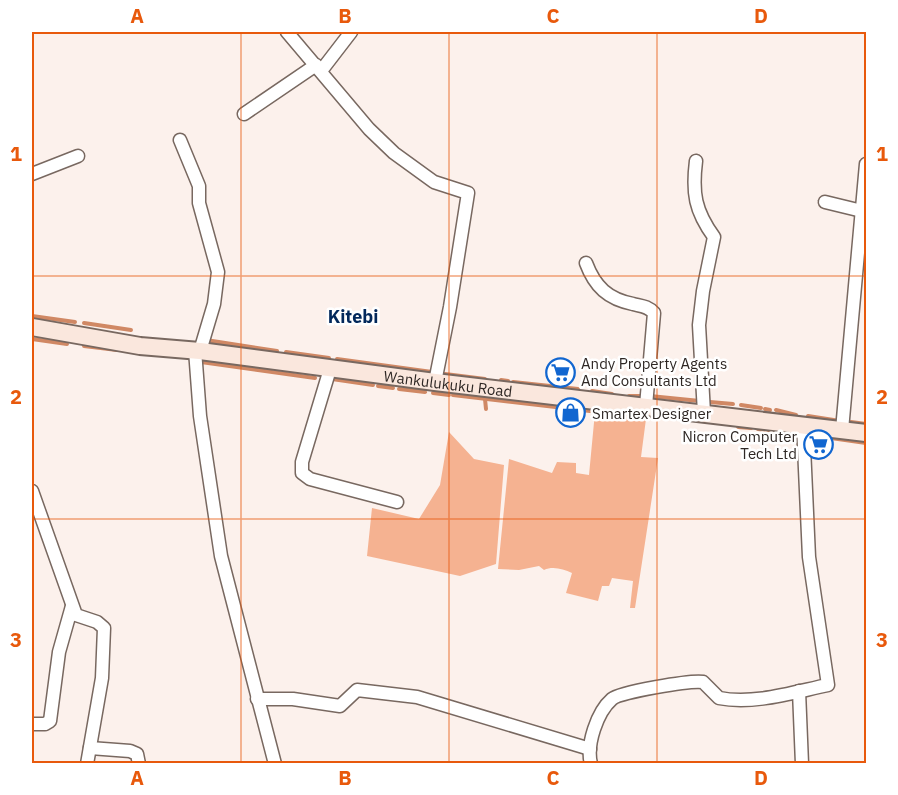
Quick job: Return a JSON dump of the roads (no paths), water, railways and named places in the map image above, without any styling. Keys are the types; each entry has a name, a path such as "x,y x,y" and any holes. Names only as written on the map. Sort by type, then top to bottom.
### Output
{"main road":[{"name":"Wankulukuku Road","path":"32,327 140,346 198,350 330,369 867,433"}],"street":[{"path":"287,32 369,129 394,153 434,182 468,193 450,307 435,382"},
{"path":"244,114 318,68 351,32"},
{"path":"180,140 198,186 199,203 218,272 214,304 198,350 200,416 221,556 275,764"},
{"path":"32,174 78,156"},
{"path":"696,161 697,206 703,223 714,237 699,325 704,413"},
{"path":"842,430 867,164"},
{"path":"825,202 863,217"},
{"path":"586,263 593,281 606,294 626,303 647,307 654,313 646,406"},
{"path":"330,369 302,462 302,473 310,479 397,502"},
{"path":"591,764 590,749 600,717 617,696 688,682 706,684 714,695 725,699 768,697 828,685 809,557 803,425"},
{"path":"32,491 72,606 78,617 100,623 104,632 102,678 87,764"},
{"path":"32,724 45,724 51,718 59,652 72,606"},
{"path":"257,699 293,699 340,706 352,692 361,689 417,697 590,749"},
{"path":"799,691 802,764"},
{"path":"90,748 130,751 137,754 139,764"}],"waterway":[{"path":"32,316 75,322"},
{"path":"84,323 131,330"},
{"path":"32,339 67,344"},
{"path":"206,340 277,351"},
{"path":"84,346 117,350"},
{"path":"286,352 329,358"},
{"path":"337,359 432,372"},
{"path":"201,362 315,378"},
{"path":"445,374 485,379"},
{"path":"332,379 373,385"},
{"path":"501,380 508,381"},
{"path":"513,382 578,389"},
{"path":"378,386 393,388"},
{"path":"399,389 425,392"},
{"path":"592,391 612,394"},
{"path":"433,393 449,395"},
{"path":"453,395 590,411"},
{"path":"629,396 641,396"},
{"path":"650,396 700,401"},
{"path":"485,399 486,409"},
{"path":"710,402 733,404"},
{"path":"741,405 761,408"},
{"path":"765,409 770,410"},
{"path":"776,410 796,415"},
{"path":"596,411 670,418"},
{"path":"808,416 840,421"},
{"path":"851,422 866,424"},
{"path":"738,427 751,428"},
{"path":"758,429 799,433"},
{"path":"810,435 866,443"}],"place":[{"name":"Andy Property Agents And Consultants Ltd","path":"560,372"},
{"name":"Smartex Designer","path":"571,413"},
{"name":"Nicron Computer Tech Ltd","path":"818,445"}],"district":[{"name":"Kitebi","path":"353,316"}]}
